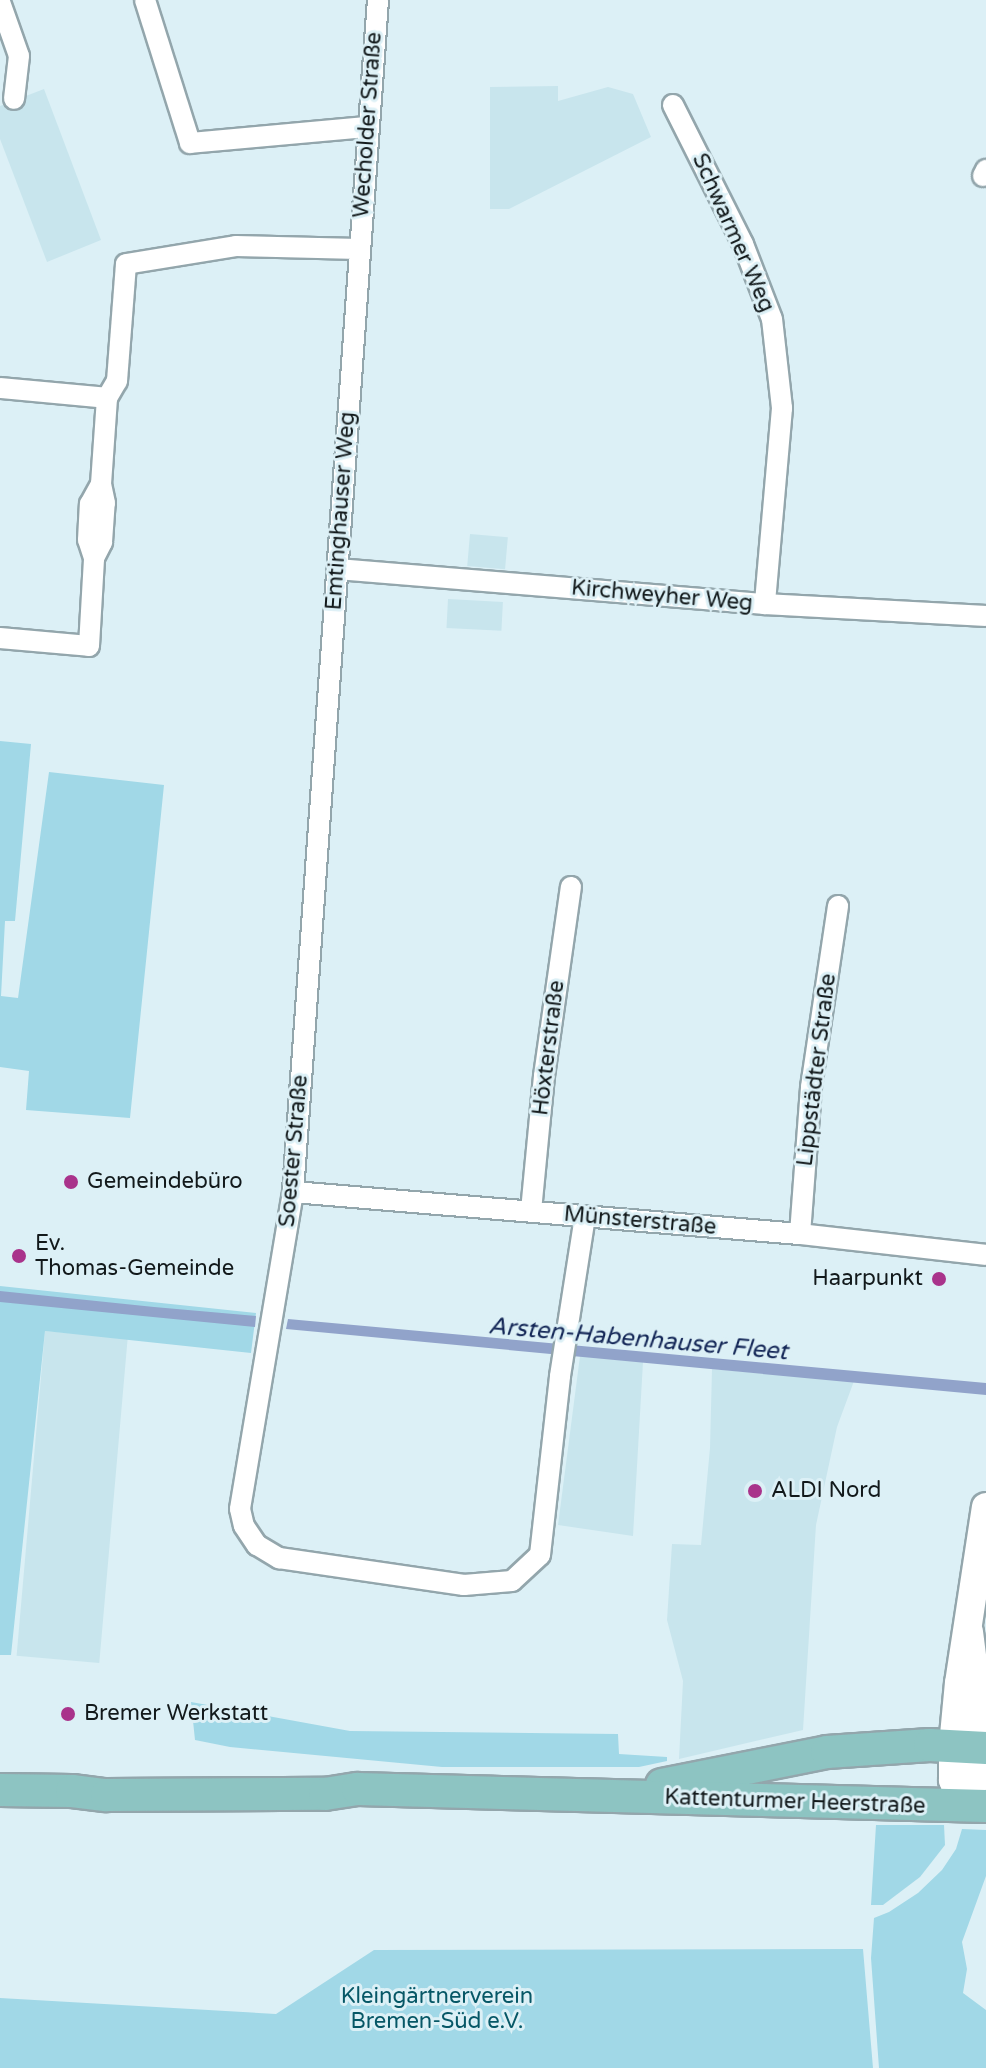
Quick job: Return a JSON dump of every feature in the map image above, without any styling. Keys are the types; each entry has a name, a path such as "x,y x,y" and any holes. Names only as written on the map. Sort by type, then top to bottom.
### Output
{"main road":[{"name":"Kattenturmer Heerstraße","path":"604,1797 827,1752 972,1747"},
{"name":"Kattenturmer Heerstraße","path":"0,1790 121,1795 325,1794 358,1789 975,1806"}],"street":[{"path":"145,0 190,143 367,127"},
{"name":"Wecholder Straße","path":"359,249 378,0"},
{"path":"0,2 19,56 14,99"},
{"name":"Schwarmer Weg","path":"673,105 743,244 772,319 782,408 765,604"},
{"path":"0,638 89,646 94,558 88,540 90,504 101,484 107,398 117,381 126,264 236,246 359,249"},
{"name":"Emtinghauser Weg","path":"320,772 338,569 359,249"},
{"path":"0,388 107,398"},
{"name":"Kirchweyher Weg","path":"338,569 765,604 986,616"},
{"name":"Soester Straße","path":"320,772 293,1192 240,1509 244,1526 257,1545 279,1558 464,1585 512,1581 540,1555 563,1357 585,1217"},
{"name":"Höxterstraße","path":"531,1211 544,1076 571,887"},
{"name":"Lippstädter Straße","path":"800,1234 811,1087 838,906"},
{"name":"Münsterstraße","path":"293,1192 800,1234 986,1255"},
{"path":"975,1806 972,1747 959,1683 986,1507"}],"shaded area":[{"path":"558,86 558,101 608,87 633,94 651,137 509,209 490,209 490,87"},
{"path":"44,89 101,240 47,262 0,139 0,106"},
{"path":"470,534 508,537 505,569 467,566"},
{"path":"448,599 503,602 501,631 446,628"},
{"path":"0,1291 256,1316 255,1327 0,1302"},
{"path":"288,1319 986,1383 986,1395 286,1329"},
{"path":"45,1331 128,1338 99,1663 17,1656"},
{"path":"580,1356 643,1362 633,1536 558,1525"},
{"path":"712,1369 854,1381 837,1427 816,1525 803,1730 679,1759 683,1681 667,1620 672,1544 701,1545 710,1448"}],"green space":[{"path":"0,741 31,744 15,921 5,921 1,996 18,998 49,772 164,785 130,1118 26,1110 29,1071 0,1067"},
{"path":"0,1286 256,1313 251,1353 45,1331 11,1655 0,1655"},
{"path":"191,1702 350,1731 618,1734 619,1754 667,1757 667,1761 639,1767 442,1767 230,1747 195,1740"},
{"path":"876,1825 944,1825 945,1845 920,1877 883,1905 871,1905"},
{"path":"962,1829 986,1830 986,1876 962,1942 967,1969 963,1993 986,2010 986,2068 879,2068 871,1958 874,1918 918,1893 942,1870 956,1849"},
{"name":"Kleingärtnerverein Bremen-Süd e.V.","path":"863,1949 873,2068 0,2068 0,1998 276,2014 374,1950"}],"place":[{"name":"Gemeindebüro","path":"71,1182"},
{"name":"Ev. Thomas-Gemeinde","path":"19,1256"},
{"name":"Haarpunkt","path":"939,1279"},
{"name":"ALDI Nord","path":"755,1491"},
{"name":"Bremer Werkstatt","path":"68,1714"}],"water label":[{"name":"Arsten-Habenhauser Fleet","path":"638,1339"}]}
